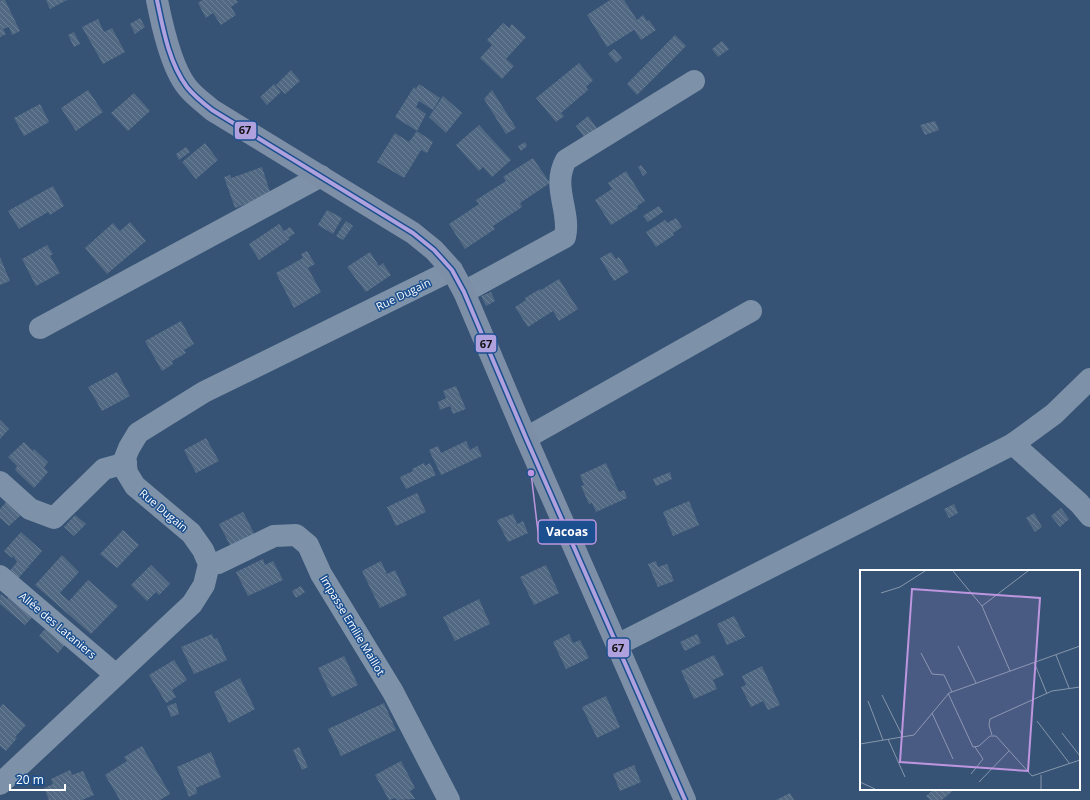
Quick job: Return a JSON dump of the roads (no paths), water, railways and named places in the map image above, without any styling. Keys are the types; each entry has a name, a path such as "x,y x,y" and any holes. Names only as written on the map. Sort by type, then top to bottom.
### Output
{"main road":[{"path":"160,2 168,45 179,74 193,94 212,110 413,233 434,250 452,270 464,292 617,645 680,798"}],"street":[{"path":"464,292 565,238 567,230 560,184 561,169 566,160 694,82"},
{"path":"40,328 321,176"},
{"name":"Rue Dugain","path":"209,564 203,550 191,533 135,486 127,473 125,458 138,433 204,392 452,270"},
{"path":"526,438 751,310"},
{"path":"617,645 1013,444 1054,414 1090,379"},
{"path":"1013,444 1079,503 1090,516"},
{"path":"0,482 30,509 54,518 104,469 126,463"},
{"name":"Impasse Emilie Maillot","path":"209,564 218,563 274,536 296,535 308,545 322,574 393,692 449,800"},
{"path":"0,784 192,604 204,585 209,564"},
{"name":"Allée des Lataniers","path":"0,576 116,675"}],"place":[{"name":"Vacoas","path":"531,473"}]}
